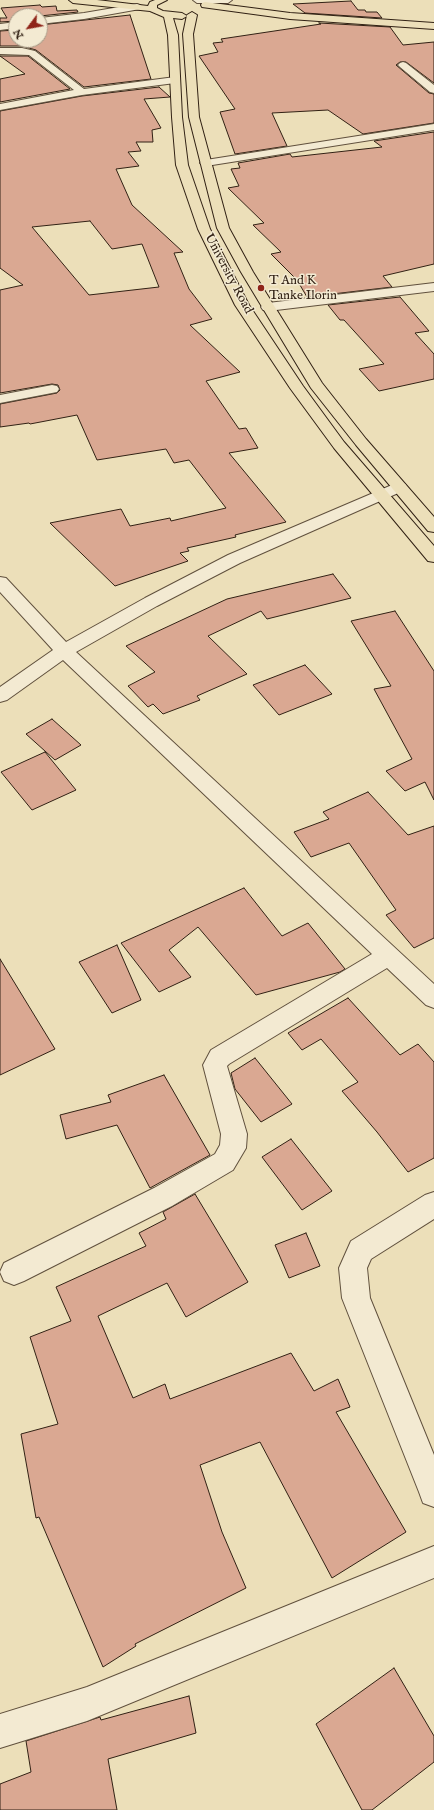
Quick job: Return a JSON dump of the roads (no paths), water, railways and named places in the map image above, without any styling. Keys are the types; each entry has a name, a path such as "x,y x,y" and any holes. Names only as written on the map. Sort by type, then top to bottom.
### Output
{"main road":[{"path":"73,0 137,7 157,4"},
{"path":"121,0 157,4 168,15 195,14 290,16 434,26"},
{"path":"195,14 206,8 199,2"},
{"path":"199,2 290,16"},
{"name":"University Road","path":"195,14 188,34 194,117 223,228 247,272 316,385 399,487 434,527"},
{"name":"University Road","path":"168,15 173,35 182,165 204,229 242,305 296,388 339,445 434,557"}],"street":[{"path":"199,2 228,0"},
{"path":"48,21 137,7"},
{"path":"0,51 22,51 32,53 82,92"},
{"path":"403,65 434,90"},
{"path":"0,107 82,92 175,80"},
{"path":"206,163 434,127"},
{"path":"268,307 434,287"},
{"path":"0,399 52,389"},
{"path":"0,696 64,651 151,602 234,559 399,487"},
{"path":"0,582 64,651 434,998"},
{"path":"14,1272 163,1197 224,1162 233,1148 234,1134 215,1065 220,1057 388,956"},
{"path":"434,1204 361,1250 353,1268 356,1298 434,1492"},
{"path":"0,1731 87,1704 434,1562"}],"place":[{"name":"T And K Tanke Ilorin","path":"261,288"}]}
